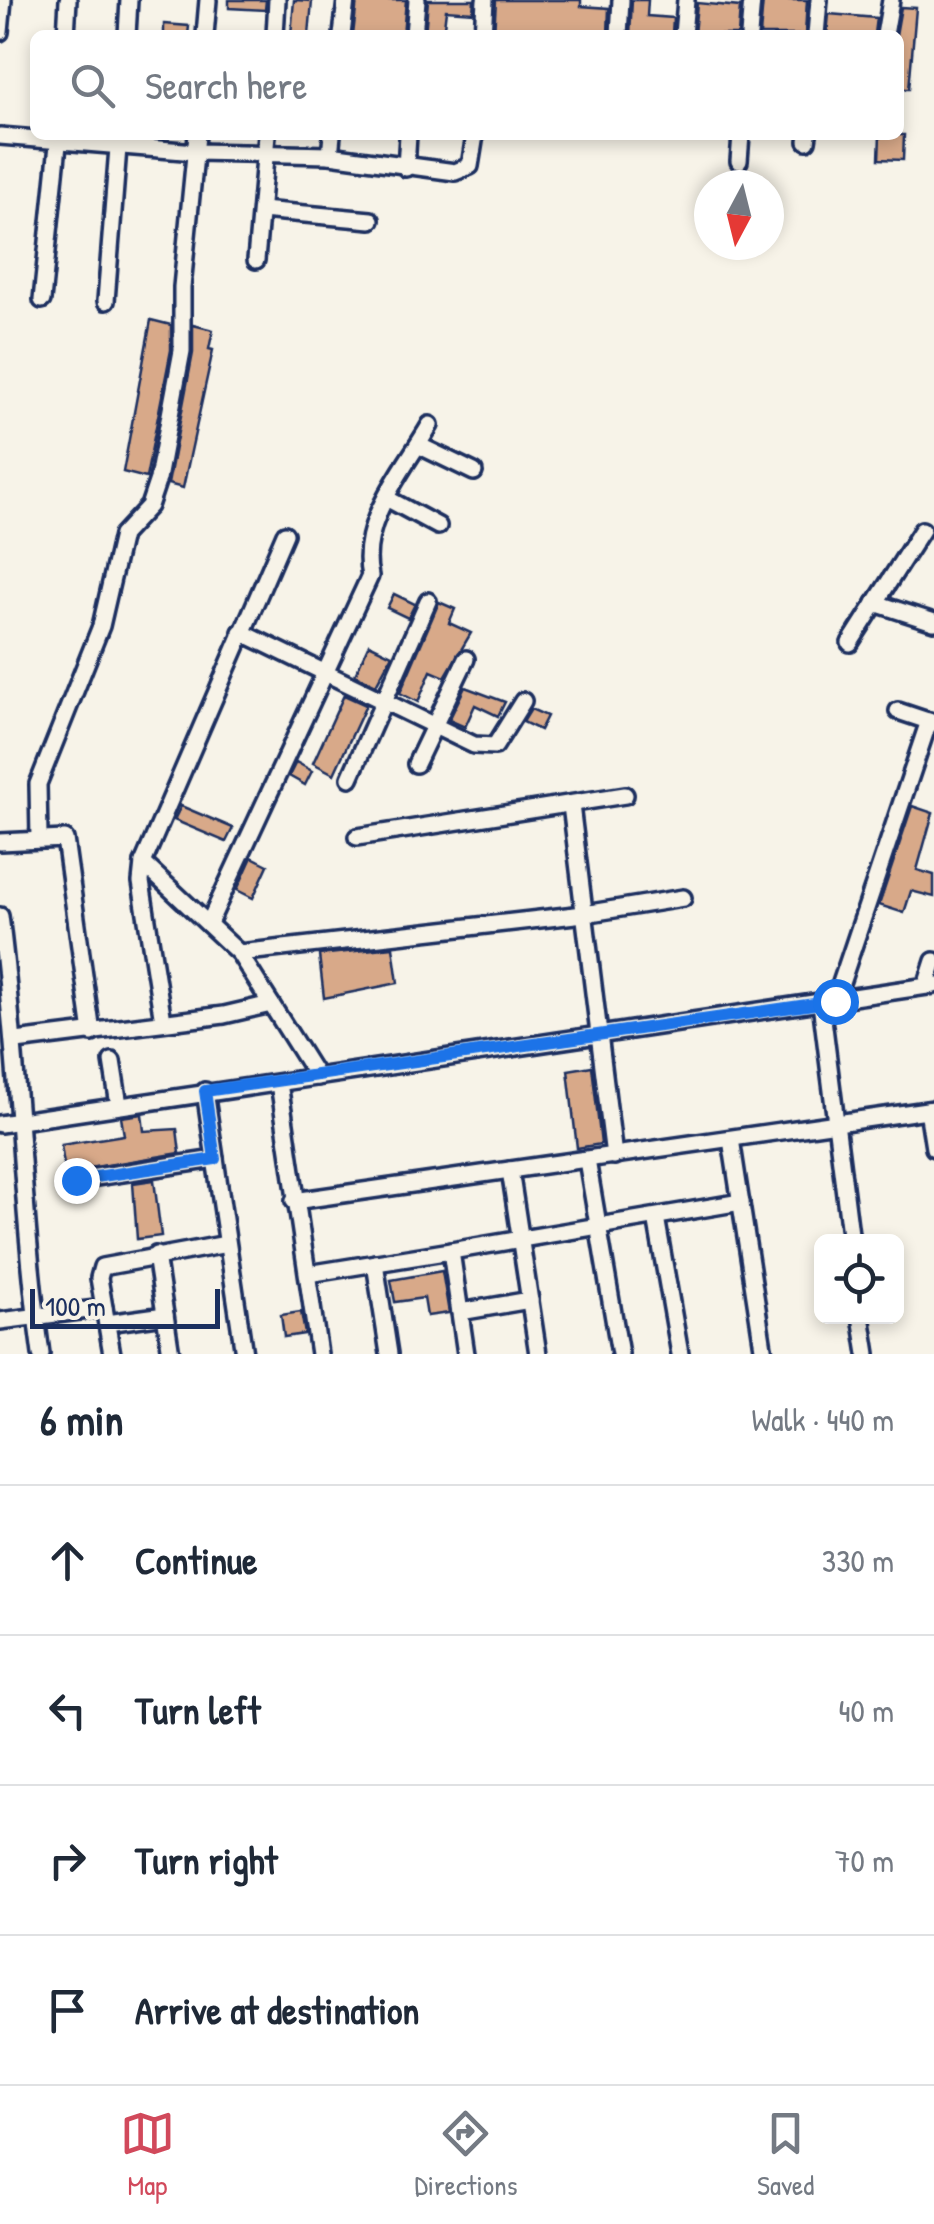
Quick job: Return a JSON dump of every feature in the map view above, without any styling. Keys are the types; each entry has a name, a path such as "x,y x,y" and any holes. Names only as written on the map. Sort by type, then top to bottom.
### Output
{"street":[{"path":"0,32 4,0"},
{"path":"66,30 68,0"},
{"path":"127,30 130,0"},
{"path":"205,30 208,0"},
{"path":"274,30 277,0"},
{"path":"343,30 346,0"},
{"path":"414,30 417,0"},
{"path":"483,30 485,0"},
{"path":"619,30 621,0"},
{"path":"684,30 686,0"},
{"path":"749,30 752,0"},
{"path":"816,30 819,0"},
{"path":"886,30 890,0"},
{"path":"0,136 30,137"},
{"path":"42,300 58,140"},
{"path":"330,155 332,140"},
{"path":"406,168 408,140"},
{"path":"106,301 119,141 266,143 406,168 464,170 470,166 474,140"},
{"path":"739,162 741,140"},
{"path":"39,838 38,784 101,626 122,535 154,497 182,350 182,286 196,143"},
{"path":"256,260 266,143"},
{"path":"261,210 372,220"},
{"path":"210,921 370,576 366,542 430,425"},
{"path":"418,445 474,472"},
{"path":"388,498 438,526"},
{"path":"850,644 922,530"},
{"path":"163,1021 142,882 144,863 285,534"},
{"path":"350,778 428,601"},
{"path":"875,603 934,622"},
{"path":"240,632 474,745 491,748 502,740 523,701"},
{"path":"416,764 466,659"},
{"path":"849,1234 834,1125 828,1002 931,722 898,711"},
{"path":"356,837 625,795"},
{"path":"571,804 614,1156"},
{"path":"0,842 65,839 92,1033"},
{"path":"144,863 210,921 239,953 317,1077"},
{"path":"239,953 584,914 683,898"},
{"path":"0,916 16,1042 41,1354"},
{"path":"0,1124 930,985 934,961"},
{"path":"16,1042 271,1004"},
{"path":"112,1061 118,1105"},
{"path":"279,1083 319,1354"},
{"path":"205,1091 244,1354"},
{"path":"294,1201 931,1110 934,1148"},
{"path":"731,1139 764,1354"},
{"path":"76,1180 215,1159"},
{"path":"587,1160 620,1354"},
{"path":"510,1170 538,1354"},
{"path":"308,1274 521,1242 740,1202"},
{"path":"656,1217 680,1354"},
{"path":"112,1354 102,1266 228,1244"},
{"path":"450,1252 466,1354"},
{"path":"156,1255 171,1354"},
{"path":"376,1264 390,1354"},
{"path":"460,1312 530,1300"},
{"path":"0,1321 166,1315"},
{"path":"863,1324 867,1354"}],"building":[{"path":"229,0 266,0 265,10 229,8"},
{"path":"294,0 312,1 309,30 291,30"},
{"path":"357,0 406,0 403,30 354,30"},
{"path":"428,0 474,0 473,12 446,10 444,30 425,30"},
{"path":"496,0 581,0 581,6 609,8 608,30 494,30"},
{"path":"632,0 648,0 647,16 673,18 672,30 630,30"},
{"path":"763,0 807,0 805,30 760,30"},
{"path":"697,3 740,7 738,30 694,30"},
{"path":"901,7 916,8 909,89 904,89 904,30 897,30"},
{"path":"829,14 876,18 874,30 827,30"},
{"path":"164,24 189,26 189,30 164,30"},
{"path":"880,140 904,140 903,160 879,159"},
{"path":"151,320 171,325 171,350 146,478 123,472"},
{"path":"193,325 213,330 209,349 213,350 183,488 168,484 193,353"},
{"path":"394,594 415,604 408,618 387,608"},
{"path":"439,602 455,609 449,623 471,633 445,677 431,671 418,702 400,693"},
{"path":"369,644 392,655 376,685 355,675"},
{"path":"465,687 505,702 498,716 475,705 465,727 449,720"},
{"path":"344,695 366,705 334,774 313,763"},
{"path":"531,709 547,716 540,730 523,722"},
{"path":"296,762 312,771 305,785 289,776"},
{"path":"181,806 233,828 226,842 174,820"},
{"path":"912,806 933,813 917,870 934,875 934,897 911,891 904,913 879,905"},
{"path":"252,857 268,865 253,898 237,890"},
{"path":"393,947 398,983 324,998 319,955"},
{"path":"592,1066 601,1144 577,1148 568,1070"},
{"path":"142,1114 144,1131 177,1129 180,1153 65,1172 61,1145 124,1135 121,1117"},
{"path":"154,1180 161,1236 137,1239 133,1183"},
{"path":"442,1271 449,1313 427,1316 424,1298 395,1302 391,1280"},
{"path":"301,1312 305,1334 284,1337 281,1315"}],"route":[{"path":"76,1180 215,1159 205,1091 835,1001"}]}
